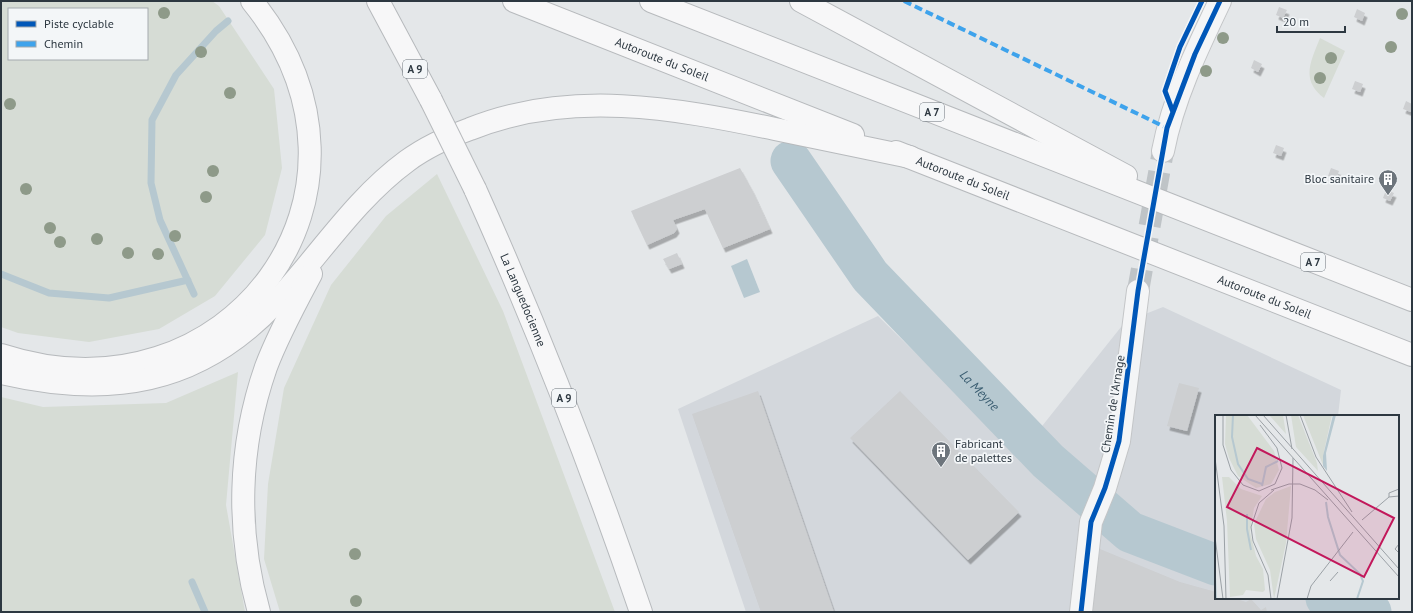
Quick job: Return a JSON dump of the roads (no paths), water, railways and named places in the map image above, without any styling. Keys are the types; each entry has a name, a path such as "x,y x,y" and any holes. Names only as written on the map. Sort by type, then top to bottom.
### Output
{"highway":[{"path":"1,354 14,359 66,367 114,366 152,360 194,343 228,321 257,293 275,272 299,224 305,201 309,177 309,132 304,101 287,57 263,14 252,1"},
{"name":"La Languedocienne","path":"378,1 431,100 475,189 528,309 562,393 641,612"},
{"name":"Autoroute du Soleil","path":"514,1 1412,355"},
{"name":"A 7","path":"651,1 1412,300"},
{"path":"801,1 1213,223"},
{"path":"1,373 51,383 82,386 134,382 180,369 206,358 242,334 276,302 328,241 382,182 407,161 432,146 471,128 501,118 545,109 589,104 649,107 730,120 910,157"},
{"path":"259,612 247,566 243,520 246,444 254,408 277,341 328,241"}],"street":[{"path":"1163,151 1167,128 1195,54 1220,1"},
{"name":"Chemin de l'Arnage","path":"1081,612 1091,522 1105,488 1119,442 1138,291"}],"waterway":[{"path":"194,294 160,220 151,183 152,120 176,75 216,31 228,21"},
{"name":"La Meyne","path":"791,161 870,276 1048,461 1130,532 1215,565"},
{"path":"1,274 49,293 109,298 188,280"},
{"path":"192,582 205,612"},
{"name":"La Meyne","path":"1330,599 1367,609 1371,612"}],"tunnel":[{"path":"1138,291 1163,151"}],"place":[{"name":"Bloc sanitaire","path":"1388,196"},
{"name":"Fabricant de palettes","path":"941,468"}]}
